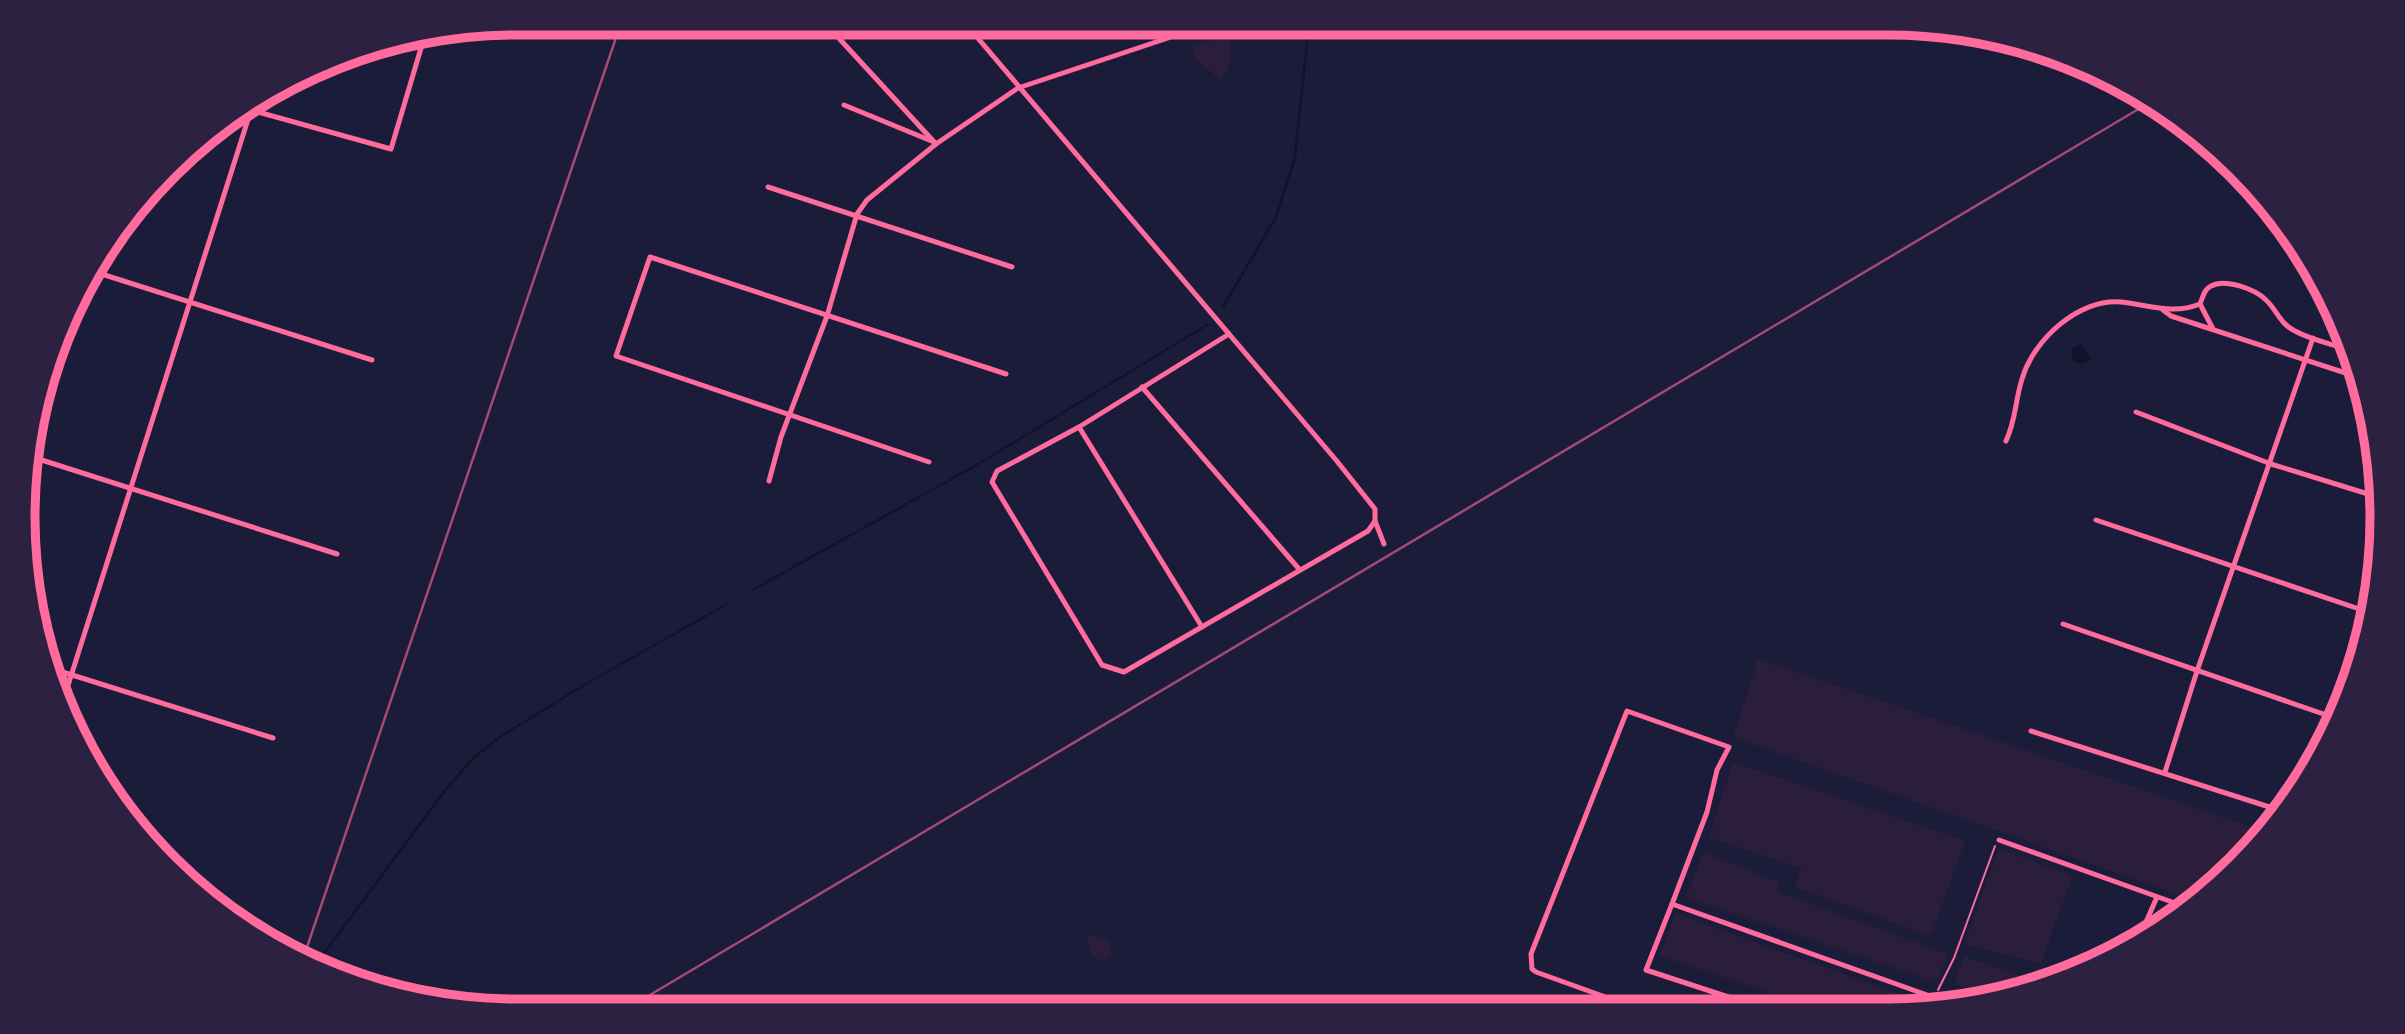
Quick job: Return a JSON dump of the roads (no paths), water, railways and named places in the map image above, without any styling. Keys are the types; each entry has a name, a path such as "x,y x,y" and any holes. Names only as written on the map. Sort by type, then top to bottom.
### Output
{"street":[{"path":"836,35 936,144"},
{"path":"975,35 1253,359 1375,509 1384,544"},
{"path":"769,481 827,316 857,214 867,200 936,144 1018,88 1177,35"},
{"path":"257,112 391,149 422,44"},
{"path":"844,105 936,144"},
{"path":"67,688 249,116"},
{"path":"768,187 1012,267"},
{"path":"929,462 616,356 650,257 1006,374"},
{"path":"101,274 372,360"},
{"path":"2213,329 2200,304 2205,290 2211,285 2223,282 2246,289 2265,299 2281,322 2295,332 2338,347"},
{"path":"2006,441 2015,422 2022,379 2030,359 2045,338 2059,326 2090,307 2118,302 2162,310 2200,304"},
{"path":"2162,310 2171,316 2348,374"},
{"path":"1229,334 1079,427 998,471 992,482 1102,664 1124,672 1368,531 1376,521"},
{"path":"2165,772 2197,671 2313,338"},
{"path":"1142,387 1299,569"},
{"path":"2136,412 2271,464 2369,494"},
{"path":"1079,427 1202,627"},
{"path":"39,459 337,554"},
{"path":"2096,520 2361,609"},
{"path":"2063,624 2327,715"},
{"path":"61,672 273,738"},
{"path":"1611,999 1536,972 1532,969 1531,954 1627,710 1729,747 1717,770 1707,812 1646,970 1737,999"},
{"path":"2031,731 2272,808"},
{"path":"1999,840 2175,903"},
{"path":"2145,925 2157,897"},
{"path":"1672,904 1932,997"}],"waterway":[{"path":"1223,307 1276,217 1295,157 1308,35"},
{"path":"754,589 980,463 1207,325"},
{"path":"322,956 443,793 473,758 500,737 584,685 727,604"}],"railway":[{"path":"306,950 617,35"},
{"path":"643,999 2141,107"}]}
